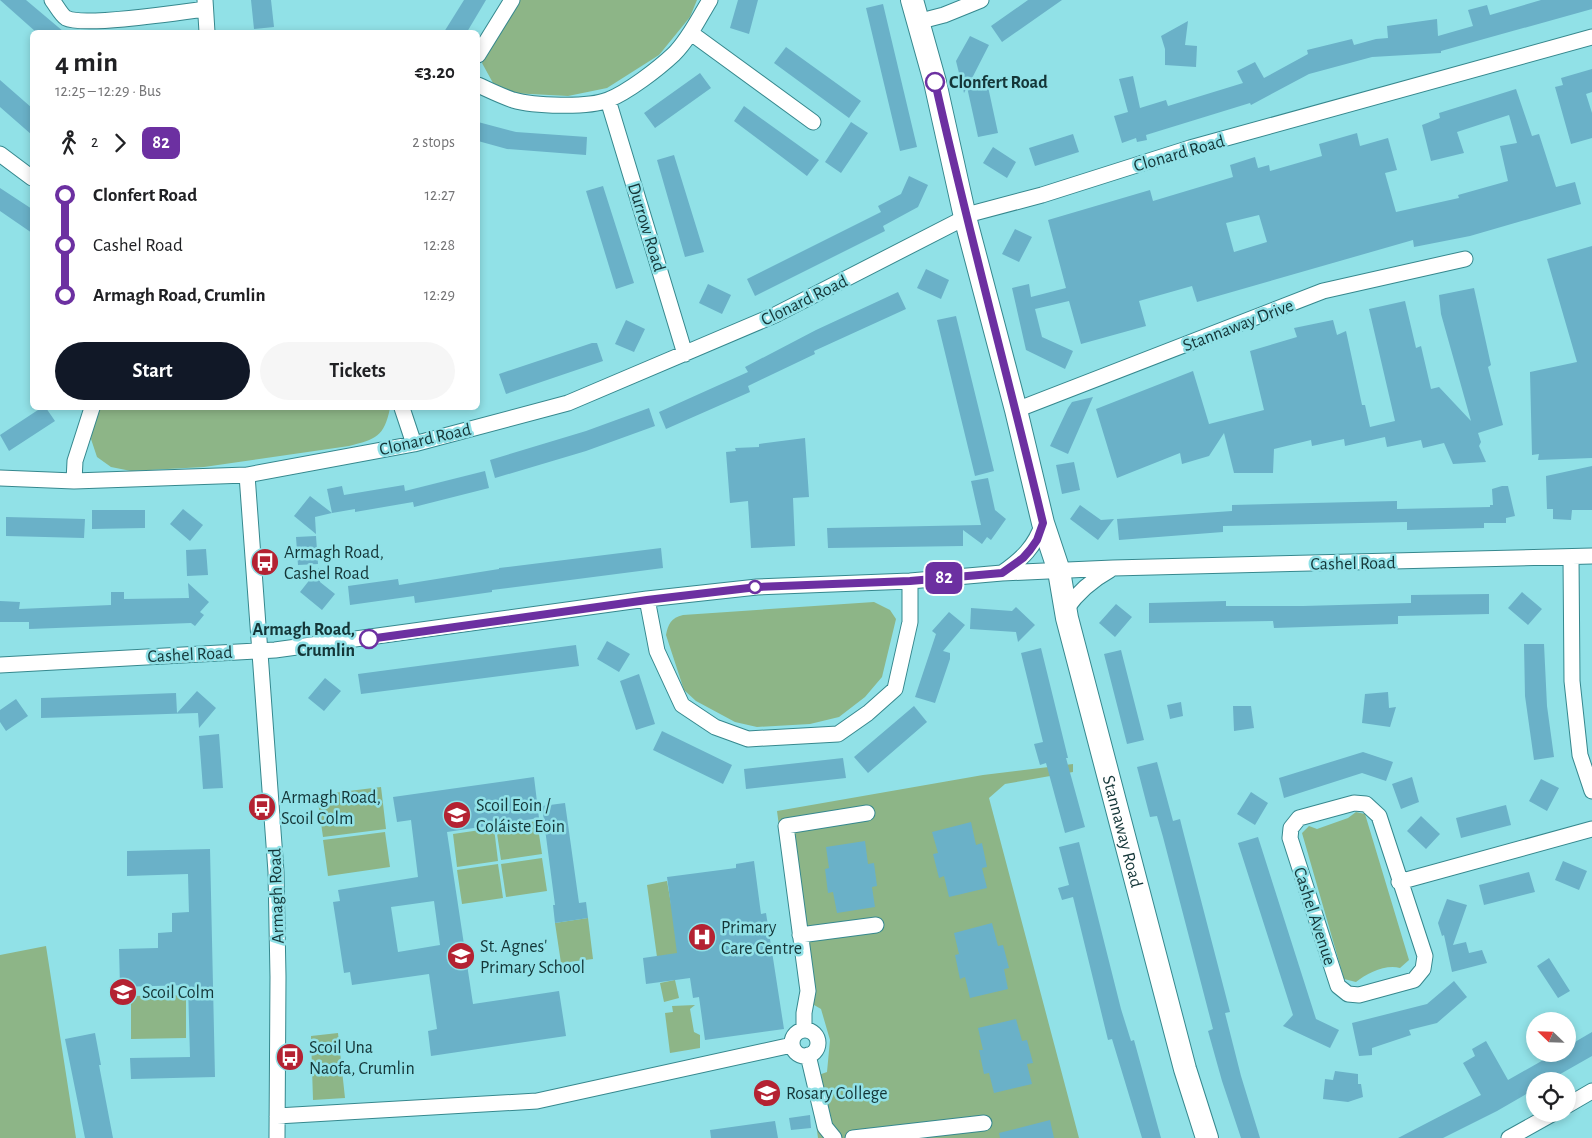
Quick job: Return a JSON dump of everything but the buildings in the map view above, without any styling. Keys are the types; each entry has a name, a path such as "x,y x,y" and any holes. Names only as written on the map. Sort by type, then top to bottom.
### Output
{"street":[{"path":"52,0 66,18 78,21 136,17 205,5 207,30"},
{"path":"480,53 512,0"},
{"path":"480,86 514,100 546,104 592,104 608,100 640,80 674,54 691,33 710,0"},
{"name":"Stannaway Road","path":"912,0 935,82 965,217 1016,410 1043,523 1058,571 1066,609 1185,1069 1206,1138"},
{"path":"918,22 944,15 981,0"},
{"path":"691,33 812,122"},
{"name":"Clonard Road","path":"0,478 74,481 247,475 414,444 568,402 775,315 965,217 1190,148 1592,37"},
{"name":"Durrow Road","path":"608,100 685,354"},
{"path":"0,154 30,176"},
{"name":"Stannaway Drive","path":"1016,410 1323,291 1465,259"},
{"path":"74,481 75,461 91,410"},
{"path":"403,410 414,444"},
{"name":"Armagh Road","path":"247,475 276,872 278,977 277,1138"},
{"path":"1002,573 1023,558 1030,550 1037,540 1043,523"},
{"name":"Cashel Road","path":"0,664 275,650 372,639 647,600 757,587 910,581 1002,573 1114,568 1592,556"},
{"path":"1571,557 1572,680 1580,754 1592,791"},
{"name":"Cashel Road","path":"1066,609 1092,580 1114,568"},
{"path":"647,600 657,652 682,705 715,727 748,739 838,734 868,713 895,689 910,622 910,581"},
{"name":"Cashel Avenue","path":"1354,803 1366,804 1379,816 1400,882 1425,956 1423,969 1414,980 1359,995 1348,994 1338,986 1290,838 1290,828 1300,818 1354,803"},
{"path":"804,1030 804,1013 808,991 786,826 867,814"},
{"path":"1400,882 1592,829"},
{"path":"800,935 876,925"},
{"path":"804,1030 814,1034 818,1042 815,1050 808,1055 796,1053 792,1045 795,1034 804,1030"},
{"path":"277,1116 537,1101 792,1045"},
{"path":"808,1055 825,1127 834,1138"},
{"path":"1576,1100 1592,1091"},
{"path":"1509,1138 1538,1122"},
{"path":"853,1138 984,1123"}],"green space":[{"path":"520,0 697,0 690,17 659,55 607,88 568,96 511,93 493,83 482,63"},
{"path":"99,410 390,410 382,431 372,439 349,446 204,467 131,471 111,467 97,457 91,439 94,420"},
{"path":"874,602 890,610 896,619 882,677 865,697 839,717 810,724 757,727 735,722 696,701 684,690 666,635 671,622 683,615"},
{"path":"1073,764 1073,772 1005,784 989,798 1079,1138 818,1138 810,1078 827,1072 830,1040 821,1009 802,998 777,811 983,775"},
{"path":"381,787 386,829 323,837 317,795"},
{"path":"1356,812 1365,814 1409,960 1400,968 1389,967 1377,970 1356,982 1344,979 1302,833 1309,826 1317,829 1348,818"},
{"path":"537,821 542,854 501,860 496,827"},
{"path":"494,828 498,861 457,867 453,834"},
{"path":"385,832 390,867 328,876 323,840"},
{"path":"542,858 547,891 506,897 501,864"},
{"path":"498,864 503,898 462,904 457,870"},
{"path":"667,881 684,953 657,957 647,885"},
{"path":"588,918 593,959 561,963 555,923"},
{"path":"46,946 76,1138 0,1138 0,955"},
{"path":"675,980 679,998 664,1002 660,983"},
{"path":"186,995 186,1038 131,1039 131,996"},
{"path":"695,1005 690,1009 694,1032 700,1035 700,1048 670,1053 665,1013 673,1012 672,1006"},
{"path":"338,1033 345,1098 313,1100 311,1036"}],"bus line":[{"name":"82","path":"369,639 647,600 757,587 910,581 1002,573 1023,558 1037,540 1043,523 1003,358 965,217 935,82"}],"place":[{"name":"Clonfert Road","path":"935,82"},
{"name":"Armagh Road, Cashel Road","path":"265,562"},
{"name":"Armagh Road, Crumlin","path":"369,639"},
{"name":"Armagh Road, Scoil Colm","path":"262,807"},
{"name":"Scoil Eoin / Coláiste Eoin","path":"457,815"},
{"name":"Primary Care Centre","path":"702,937"},
{"name":"St. Agnes' Primary School","path":"461,956"},
{"name":"Scoil Colm","path":"123,992"},
{"name":"Scoil Una Naofa, Crumlin","path":"290,1057"},
{"name":"Rosary College","path":"767,1093"}]}
